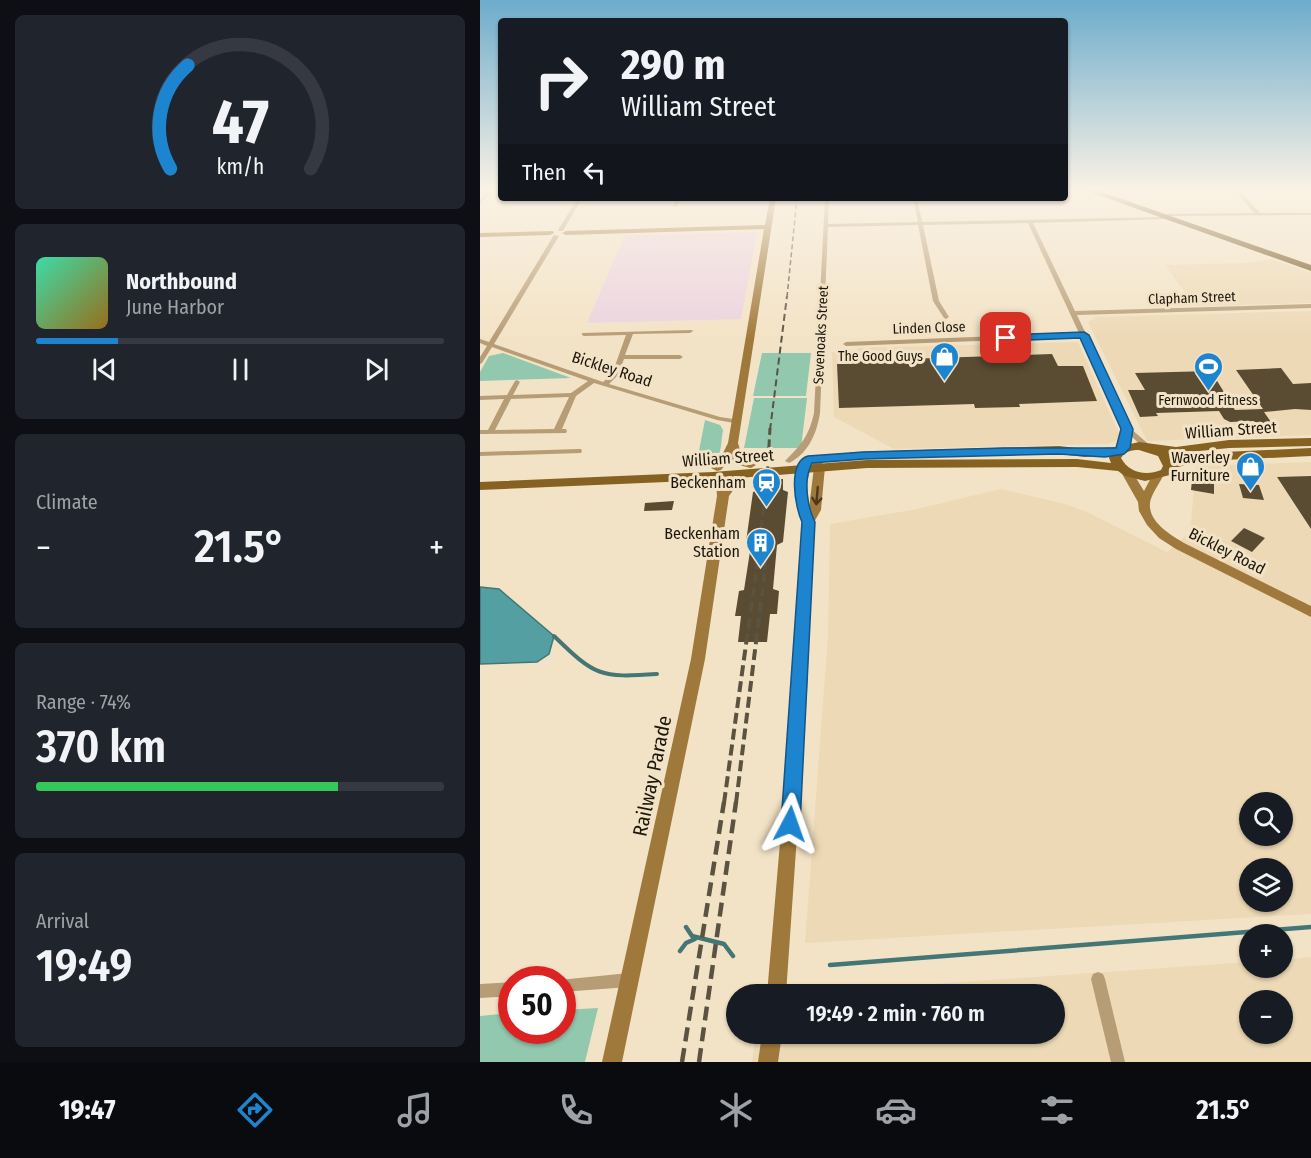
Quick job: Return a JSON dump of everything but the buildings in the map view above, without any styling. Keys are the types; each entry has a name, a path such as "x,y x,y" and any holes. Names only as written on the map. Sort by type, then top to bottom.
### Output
{"highway":[{"path":"1230,240 1311,268"}],"main road":[{"name":"William Street","path":"480,481 715,472 738,475 811,464 1004,451 1122,450 1139,446 1176,451 1228,444 1311,442"},
{"path":"1151,448 1167,458 1169,466 1166,472 1157,476"},
{"path":"1122,450 1115,458 1124,470"},
{"name":"William Street","path":"1169,466 1202,458 1311,452"},
{"name":"William Street","path":"480,486 715,472 789,461 811,464 1077,463 1124,470 1144,477 1157,476"}],"street":[{"path":"480,362 554,240"},
{"path":"723,496 721,483 715,472 725,460 733,443 767,240"},
{"name":"Sevenoaks Street","path":"789,461 814,431 817,413 825,240"},
{"path":"922,240 936,301 946,317"},
{"path":"1039,240 1127,429 1151,448"},
{"name":"Clapham Street","path":"1074,313 1311,306"},
{"path":"584,334 690,331"},
{"path":"603,385 615,375 630,333"},
{"name":"Linden Close","path":"846,344 1084,335"},
{"name":"Bickley Road","path":"480,341 603,385 719,419 737,422"},
{"path":"621,357 680,357"},
{"path":"480,398 573,395 593,381"},
{"path":"483,434 517,382"},
{"path":"483,434 560,431 573,395"},
{"path":"1122,450 1127,429"},
{"path":"733,443 737,459 751,465"},
{"path":"480,454 578,451"},
{"path":"808,522 815,510 811,464"},
{"path":"777,984 800,691 808,522 802,509 811,464"},
{"name":"Bickley Road","path":"1124,470 1144,502 1145,511 1151,522 1163,535 1180,546 1311,612"},
{"name":"Railway Parade","path":"612,1062 698,659 723,496 738,475"},
{"path":"1144,502 1157,476"},
{"path":"1098,979 1118,1062"},
{"path":"576,984 630,980"},
{"path":"480,991 498,990"},
{"path":"768,1062 771,1044"}],"shaded area":[{"path":"623,240 756,240 741,319 587,323"},
{"path":"1271,259 1311,273 1311,303 1195,306 1165,265 1248,263"},
{"path":"1311,311 1311,435 1147,441 1088,322 1096,317"},
{"path":"1078,342 1121,438 1109,444 894,449 834,417 832,352 856,352 858,348"},
{"path":"1311,462 1311,914 805,943 828,635 830,524 917,509 1001,489 1065,504 1087,512 1167,552 1190,532 1196,466"},
{"path":"1311,957 1311,1062 752,1062 755,1044 1065,1044 1065,984 933,984 1239,963 1239,978 1293,978 1293,959"}],"green space":[{"path":"503,353 571,378 480,381 480,372 489,356"},
{"path":"762,353 811,353 806,396 753,396"},
{"path":"754,398 807,398 801,448 744,448"},
{"path":"705,420 720,425 723,430 720,451 716,460 696,466"},
{"path":"598,1008 585,1062 480,1062 480,1016 498,1014 498,1044 576,1044 576,1009"}],"water":[{"path":"480,587 499,589 554,636 549,654 537,662 480,664"}],"waterway":[{"path":"554,636 579,659 599,672 623,675 657,674"},
{"path":"686,927 692,936 724,944 733,956"},
{"path":"830,965 1311,927"},
{"path":"680,951 686,943 695,939"}],"railway":[{"path":"787,297 793,240"},
{"path":"770,430 787,296"},
{"path":"753,596 767,480 770,428"},
{"path":"762,596 766,559"},
{"path":"724,803 753,594"},
{"path":"736,803 762,594"},
{"path":"682,1062 724,802"},
{"path":"699,1062 736,802"}],"place":[{"name":"The Good Guys","path":"944,382"},
{"name":"Fernwood Fitness","path":"1208,392"},
{"name":"Waverley Furniture","path":"1251,492"},
{"name":"Beckenham","path":"767,508"},
{"name":"Beckenham Station","path":"761,568"}],"route":[{"path":"790,824 800,691 808,522 802,509 801,483 802,469 808,459 1004,451 1059,450 1105,453 1124,448 1127,429 1084,335 1006,338"}]}
